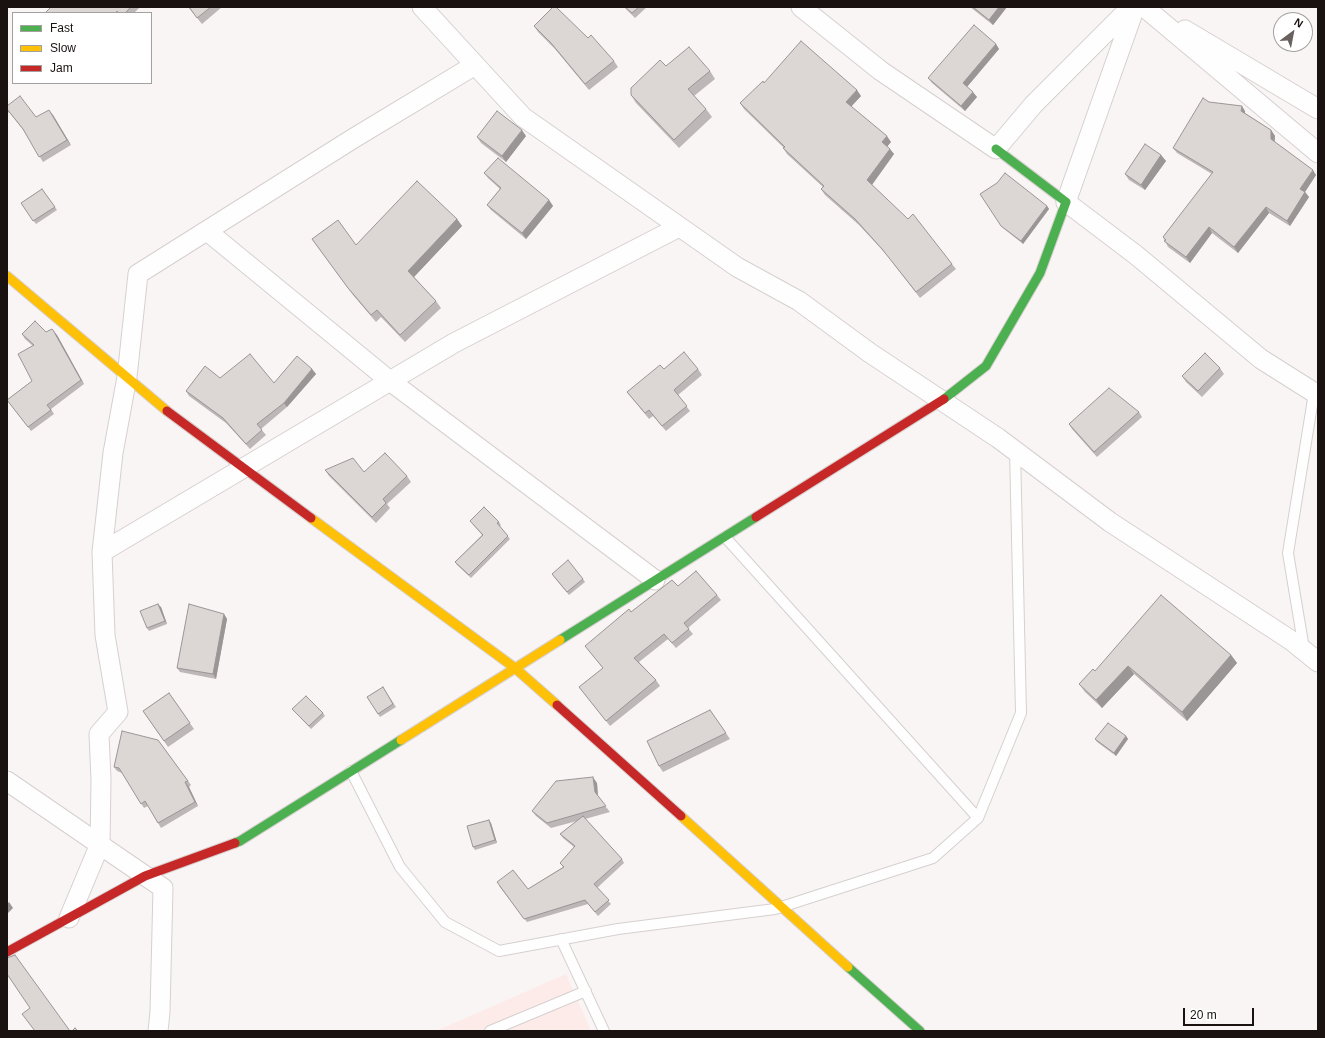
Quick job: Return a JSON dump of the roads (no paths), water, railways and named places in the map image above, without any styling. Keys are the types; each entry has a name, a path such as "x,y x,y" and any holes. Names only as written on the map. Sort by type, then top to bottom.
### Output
{"street":[{"path":"422,7 523,117 737,267 799,302 1015,450 1110,522 1208,586 1311,657"},
{"path":"801,7 881,72 996,149 1136,255 1261,359 1316,394"},
{"path":"996,149 1034,104 1131,7"},
{"path":"7,952 145,876 240,841 942,400 986,366 1040,273 1135,7"},
{"path":"1145,7 1318,109"},
{"path":"1145,7 1318,153"},
{"path":"69,918 100,844 101,780 99,734 118,712 105,635 102,552 113,453 126,377 138,274 354,138 475,66"},
{"path":"102,552 454,343 679,227"},
{"path":"207,231 390,381 655,580"},
{"path":"7,276 178,420 514,668 920,1031"},
{"path":"7,781 163,888 160,1012 158,1031"}],"lane":[{"path":"1311,657 1288,553 1316,394"},
{"path":"351,771 400,868 445,922 498,951 618,930 782,908 933,858 978,818 1021,713 1015,450"},
{"path":"725,537 978,818"},
{"path":"561,940 604,1031"},
{"path":"490,1031 586,991"}]}
